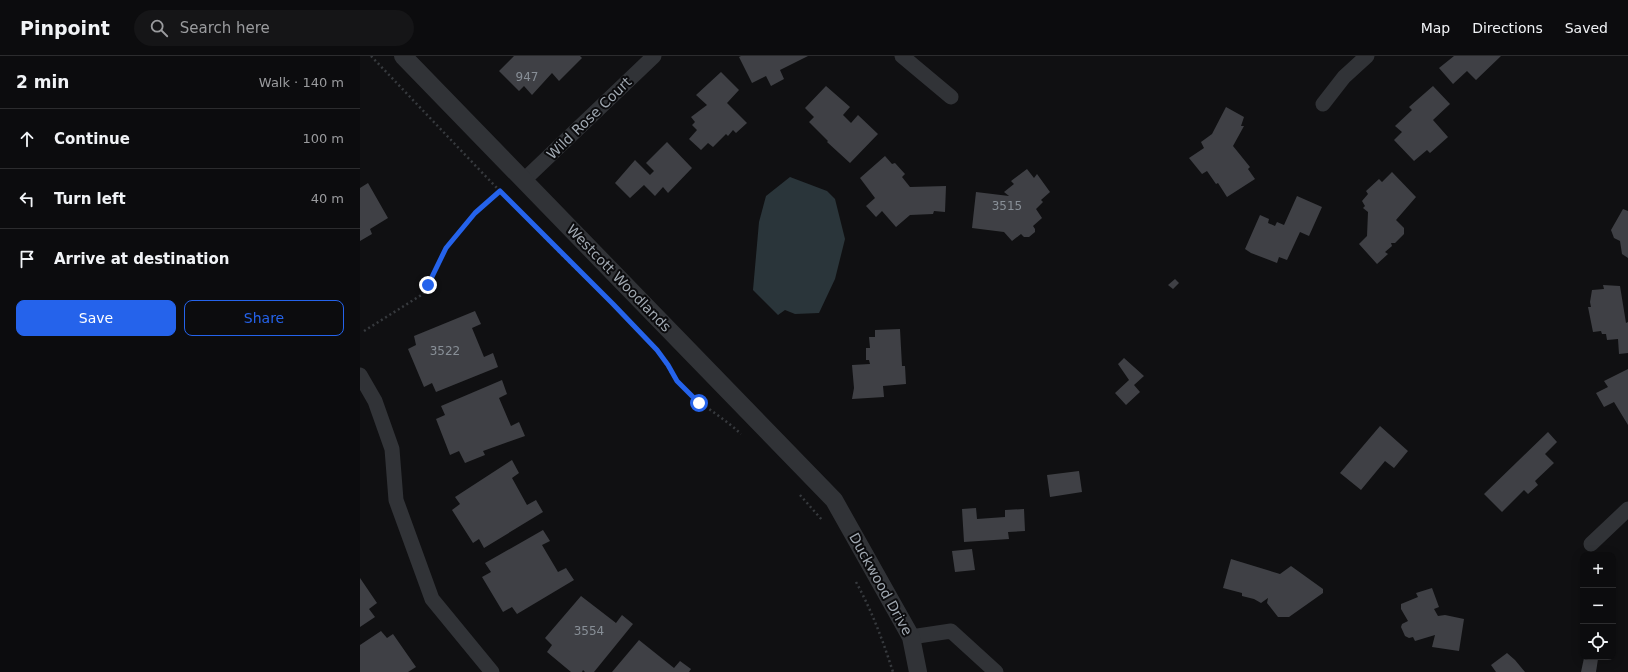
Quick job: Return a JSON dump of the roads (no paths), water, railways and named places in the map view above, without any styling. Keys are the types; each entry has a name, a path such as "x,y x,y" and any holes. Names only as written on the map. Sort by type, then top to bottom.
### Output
{"street":[{"name":"Westcott Woodlands","path":"402,56 834,500"},
{"name":"Wild Rose Court","path":"524,180 654,56"},
{"path":"902,56 951,98"},
{"path":"1323,104 1344,78 1367,56"},
{"path":"360,375 375,401 392,449 396,500 432,599 492,672"},
{"name":"Duckwood Drive","path":"834,500 911,636 918,672"},
{"path":"1591,544 1628,509"},
{"path":"911,636 951,631 996,672"}]}
